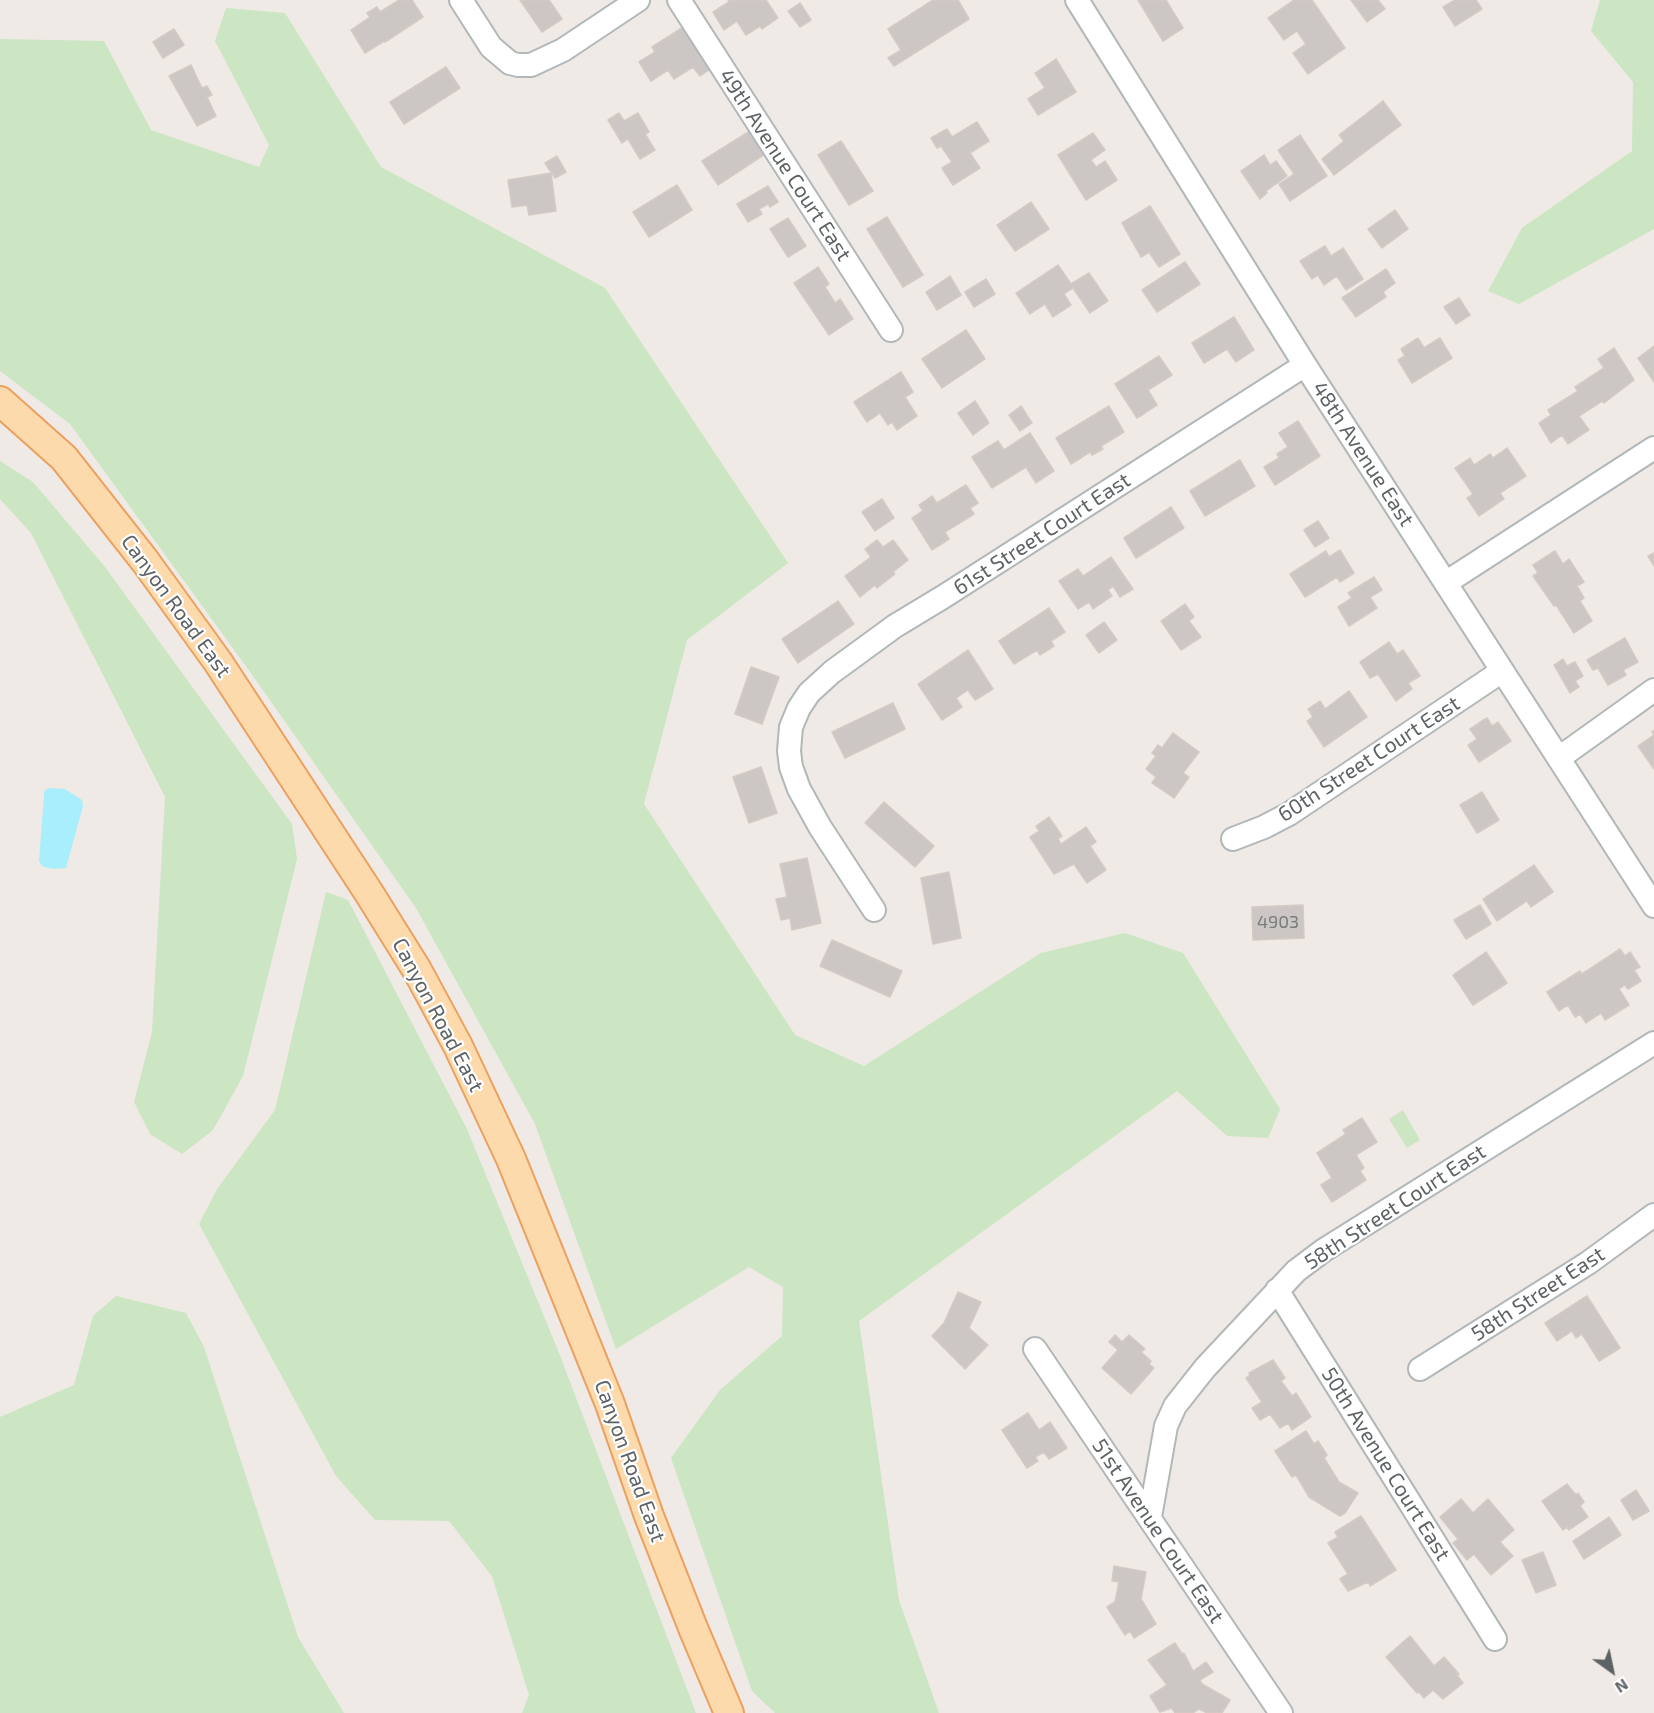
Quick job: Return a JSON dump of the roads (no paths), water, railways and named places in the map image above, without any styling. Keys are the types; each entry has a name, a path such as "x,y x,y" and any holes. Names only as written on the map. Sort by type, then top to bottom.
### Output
{"main road":[{"name":"Canyon Road East","path":"0,401 64,458 145,561 218,662 417,970 458,1046 511,1159 610,1404 653,1526 729,1713"}],"street":[{"path":"461,0 491,47 510,63 518,65 531,64 563,50 638,0"},
{"name":"49th Avenue Court East","path":"679,0 891,330"},
{"name":"48th Avenue East","path":"1077,0 1305,365 1654,904"},
{"name":"61st Street Court East","path":"874,910 820,827 799,789 791,767 789,751 794,719 799,708 817,686 895,626 1305,365"},
{"path":"1447,582 1654,448"},
{"name":"60th Street Court East","path":"1233,839 1289,814 1502,671"},
{"path":"1559,758 1654,690"},
{"name":"58th Street Court East","path":"1150,1517 1166,1426 1175,1406 1205,1368 1296,1271 1324,1250 1654,1044"},
{"name":"58th Street East","path":"1420,1369 1588,1263 1654,1215"},
{"name":"50th Avenue Court East","path":"1278,1290 1495,1639"},
{"name":"51st Avenue Court East","path":"1035,1349 1281,1713"}],"water":[{"path":"49,788 65,789 82,800 83,806 66,868 53,869 42,866 39,861 44,791"}]}
